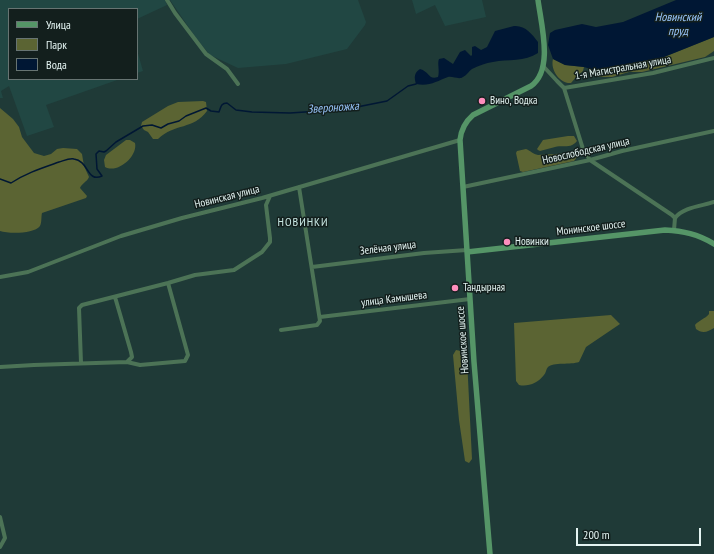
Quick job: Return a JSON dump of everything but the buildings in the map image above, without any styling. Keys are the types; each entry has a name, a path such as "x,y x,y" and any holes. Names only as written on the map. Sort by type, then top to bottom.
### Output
{"main road":[{"path":"538,0 545,55 544,67"},
{"name":"Новинское шоссе","path":"490,554 470,299 460,140 461,134 468,119 477,112 535,83 541,75 544,67"},
{"name":"Монинское шоссе","path":"467,251 654,230 674,230 698,236 714,244"}],"street":[{"path":"167,0 206,54 227,68 238,84"},
{"name":"1-я Магистральная улица","path":"544,67 564,88 652,73 714,58"},
{"path":"564,88 582,149 590,160 638,191 675,218"},
{"name":"Новослободская улица","path":"463,187 590,160 622,151 714,130"},
{"name":"Новинская улица","path":"0,277 28,272 121,236 460,140"},
{"path":"281,330 317,325 320,321 298,187"},
{"path":"81,363 80,306 86,303 168,284 201,274 234,270 262,252 267,246 270,238 266,205 270,195"},
{"path":"258,198 266,205"},
{"path":"674,230 675,218 685,210 714,202"},
{"name":"Зелёная улица","path":"312,267 424,253 467,251"},
{"path":"0,367 127,362 140,365 182,361 187,359 188,353 168,284"},
{"path":"115,297 132,352 132,357 127,362"},
{"name":"улица Камышева","path":"320,317 470,299"},
{"path":"0,517 5,538 0,548"}],"shaded area":[{"path":"0,0 165,0 167,5 138,19 138,8 8,8 8,80 117,80 46,105 54,127 27,136 9,86 1,91 3,98 0,98"},
{"path":"170,0 358,0 366,22 347,49 286,64 238,68 210,55 196,38"},
{"path":"412,0 482,0 486,17 445,26 435,5 416,14"},
{"path":"138,54 143,71 138,73"}],"green space":[{"path":"714,37 714,51 705,57 642,72 629,72 612,77 597,77 595,75 596,72 603,71 608,67 664,57"},
{"path":"553,59 565,65 584,67 583,71 571,83 567,83 560,79 554,72 552,63"},
{"path":"178,102 206,102 207,111 202,117 190,124 164,134 158,139 153,139 141,126 142,122 168,106"},
{"path":"0,108 13,119 19,127 22,137 34,153 44,156 51,154 57,149 77,149 82,154 84,166 89,177 80,188 87,196 86,198 42,213 40,226 32,231 9,233 0,231"},
{"path":"574,136 577,141 570,146 555,147 540,151 537,149 543,140"},
{"path":"126,140 130,140 135,143 135,148 130,158 121,166 116,168 110,169 105,167 104,160 106,155"},
{"path":"526,149 538,155 573,153 577,157 574,161 523,172 520,171 516,153 517,151"},
{"path":"709,311 714,311 714,328 710,331 700,332 696,329 695,325 709,314"},
{"path":"611,315 620,324 586,347 579,362 550,365 542,378 529,385 519,385 516,381 514,323"},
{"path":"456,350 461,351 467,359 472,459 469,463 465,461 459,420 453,355"}],"water":[{"name":"Новинский пруд","path":"676,0 714,0 714,37 664,57 594,70 584,67 565,65 553,59 548,45 550,33 555,30 582,24 596,27 623,22"},
{"path":"514,26 522,27 533,36 538,42 538,53 528,58 490,62 472,69 461,78 448,77 425,85 416,84 415,75 420,69 431,77 438,77 439,59 444,58 453,64 460,52 465,50 471,56 472,47 475,46 481,50 487,47 495,31"}],"waterway":[{"name":"Звероножка","path":"0,179 11,183 22,176 68,159 83,163 93,177 102,176 97,169 96,154 99,151 106,151 116,142 143,126 152,125 161,128 206,108 211,111 219,112 225,103 236,110 252,112 290,113 335,110 387,101 408,86 416,84"}],"place":[{"name":"Вино, Водка","path":"482,101"},
{"name":"Новинки","path":"507,242"},
{"name":"Тандырная","path":"455,288"}],"district":[{"name":"НОВИНКИ","path":"303,223"}]}
